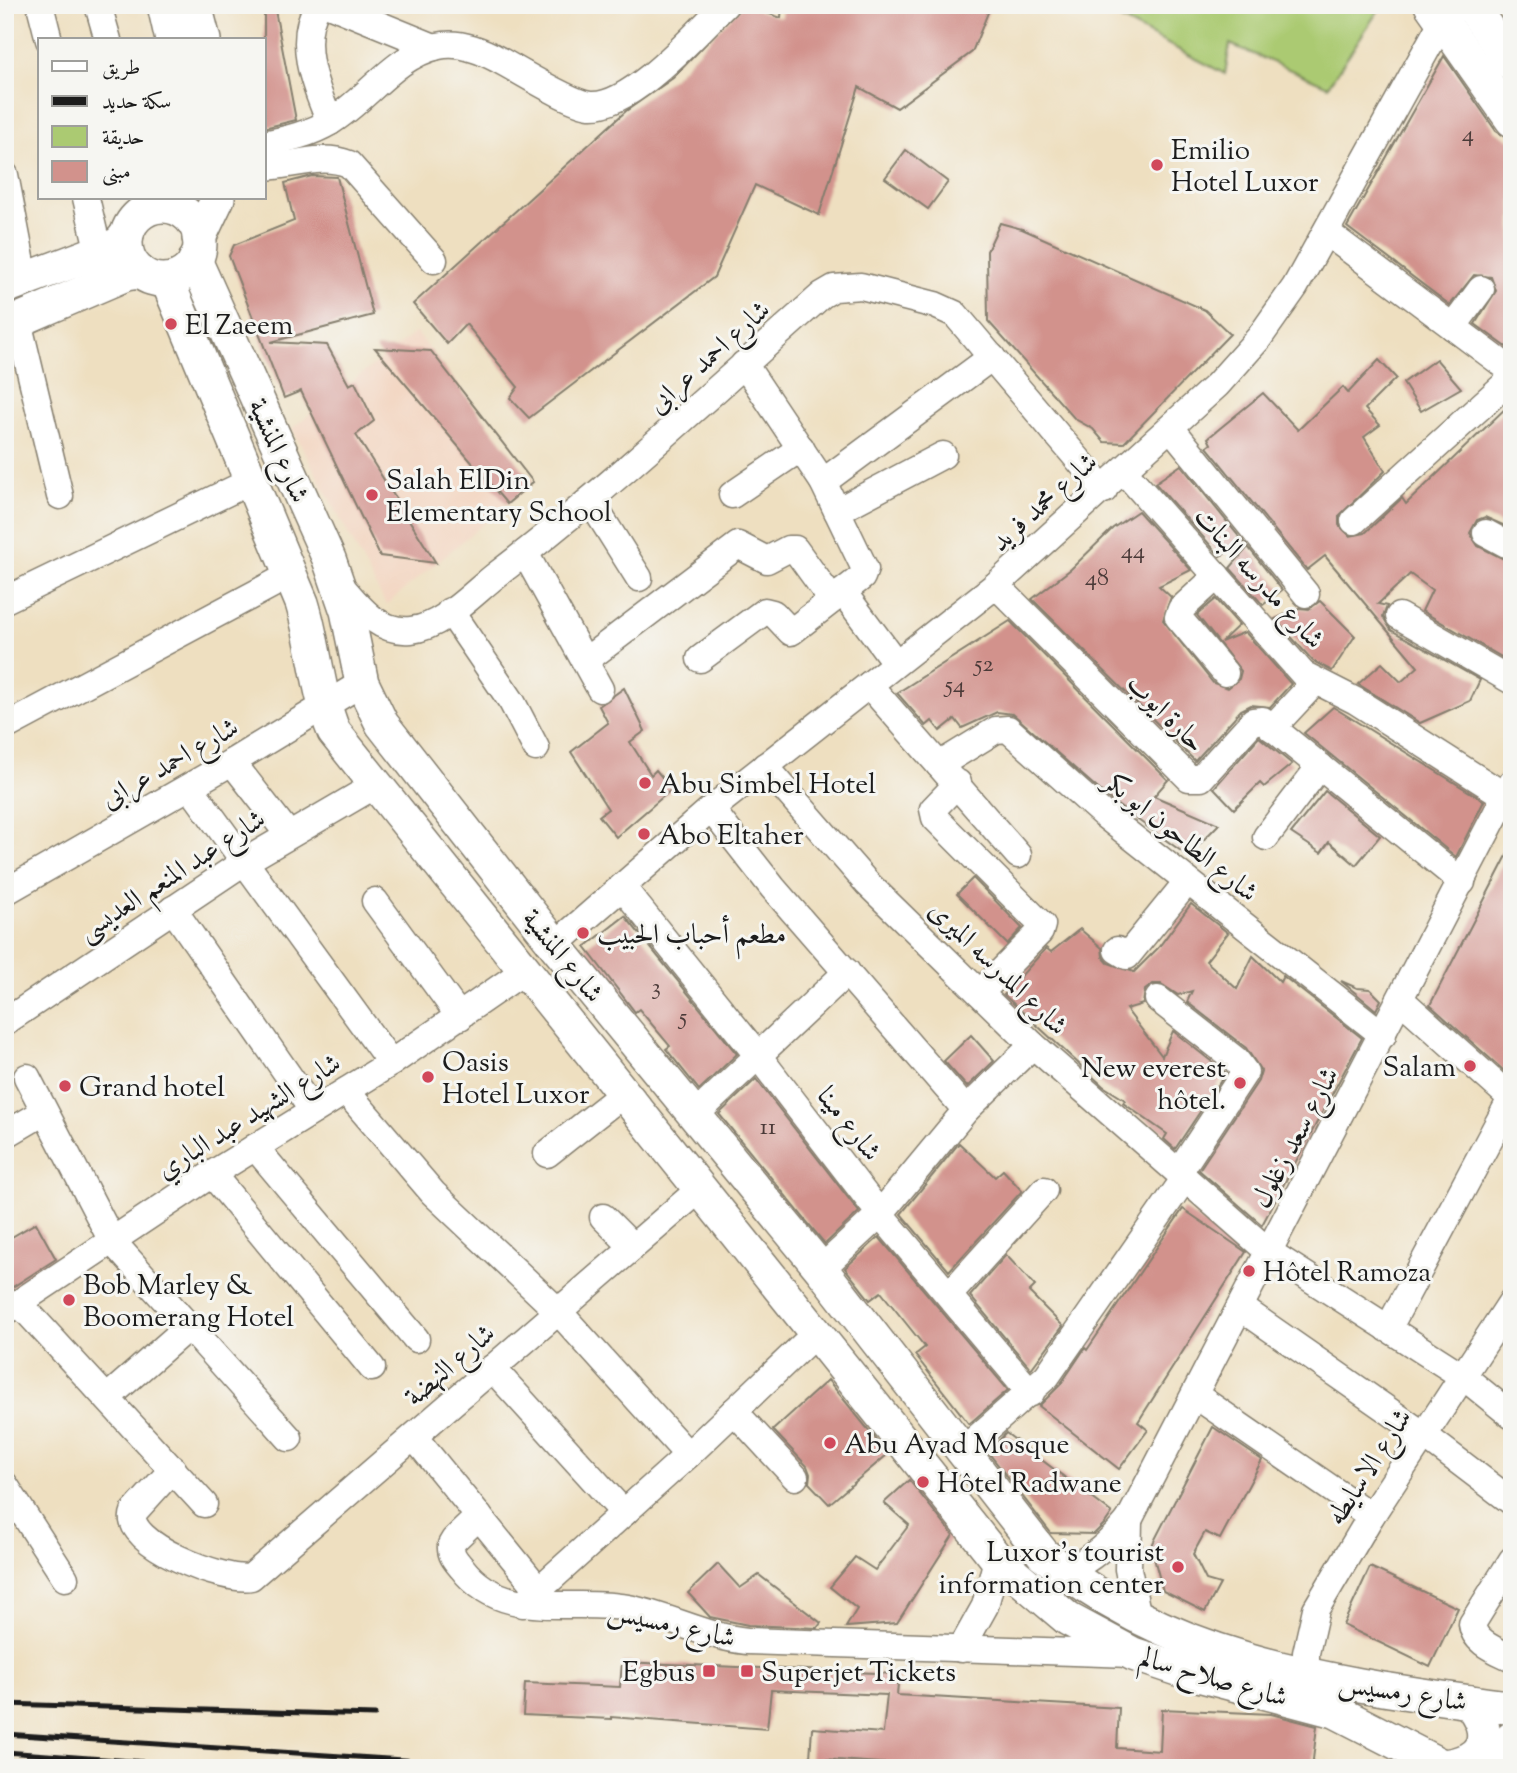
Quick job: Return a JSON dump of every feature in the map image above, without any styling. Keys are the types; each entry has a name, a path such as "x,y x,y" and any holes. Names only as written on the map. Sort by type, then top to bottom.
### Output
{"main road":[{"path":"164,5 172,38"},
{"path":"195,5 203,38"},
{"path":"1451,9 1512,64"},
{"path":"1451,9 1512,120"},
{"path":"12,324 126,274 153,276 188,270 217,200"},
{"name":"شارع المنشية","path":"997,1559 374,786 334,732 324,708 311,631 251,481 153,276 131,261 126,248 127,234 133,221 143,211 175,202 190,219 197,249 339,585 362,683 382,724 555,945 821,1269 1025,1534 1065,1573"},
{"path":"15,283 99,253 119,244 127,234"},
{"name":"شارع صلاح سالم","path":"997,1559 1038,1597 1068,1619 1133,1654 1187,1672 1335,1711 1444,1767"},
{"name":"شارع رمسيس","path":"1065,1573 1139,1617 1220,1653 1306,1676 1512,1708"},
{"path":"1444,1767 1473,1758 1482,1746 1485,1730 1480,1716 1469,1702"},
{"path":"1505,1768 1506,1752 1512,1738"}],"street":[{"path":"40,5 48,38"},
{"path":"98,5 107,38"},
{"path":"318,5 311,21 309,48 317,91 330,122"},
{"path":"331,5 434,47"},
{"path":"266,143 310,132 330,122 394,70 434,47 446,44 471,47 580,103 601,104 636,87 725,5"},
{"name":"شارع محمد فريد","path":"555,945 710,809 996,585 1217,385 1259,338 1296,287 1451,9"},
{"path":"266,167 313,159 334,159 349,163 434,260"},
{"path":"5,174 15,283"},
{"path":"86,200 99,253"},
{"path":"1326,232 1512,371"},
{"name":"شارع احمد عرابى","path":"339,585 370,619 389,628 410,630 430,625 525,553 660,442 822,296 847,284 946,308 992,357 1104,490"},
{"path":"1453,327 1480,289"},
{"path":"12,324 60,496"},
{"path":"823,482 992,357"},
{"path":"700,659 765,611 773,613 791,632 862,577 865,569 823,482 744,365"},
{"path":"1354,521 1512,378"},
{"path":"1171,428 1306,594"},
{"path":"732,495 801,448"},
{"path":"837,511 943,455"},
{"name":"شارع مدرسه البنات","path":"1125,471 1303,674 1356,701 1508,790"},
{"path":"5,600 251,481"},
{"path":"590,499 639,578"},
{"path":"1486,533 1512,547"},
{"path":"585,661 738,545 767,559 788,549 795,549 895,662"},
{"path":"525,553 600,689"},
{"path":"5,727 290,575"},
{"path":"1217,576 1181,609 1178,617 1226,673"},
{"name":"حارة ايوب","path":"996,585 1193,781 1201,778 1253,722 1263,720 1272,728"},
{"path":"450,611 512,702 536,748"},
{"path":"1399,616 1512,681"},
{"path":"1316,681 1272,728 1462,882"},
{"name":"شارع احمد عرابى","path":"5,892 190,787 362,683"},
{"path":"869,685 1018,855"},
{"name":"شارع الطاحون ابو بكر","path":"948,774 996,730 1008,729 1103,814 1383,1035"},
{"path":"232,762 288,834"},
{"name":"شارع المدرسه الميرى","path":"765,766 867,883 1033,1045 1269,1252 1464,1377 1512,1416"},
{"path":"1266,837 1320,766"},
{"path":"948,774 933,809 935,818 1042,925 1040,932 980,993"},
{"name":"شارع عبد المنعم العديسى","path":"5,1022 244,862 374,786"},
{"path":"190,787 391,1063"},
{"name":"شارع سعد زغلول","path":"1065,1573 1086,1562 1110,1543 1129,1520 1508,790"},
{"path":"710,809 773,888 966,1110"},
{"path":"1117,950 1127,956 1187,882"},
{"name":"شارع مينا","path":"623,888 759,1057 880,1214 1031,1393"},
{"path":"375,901 460,1017"},
{"path":"173,909 313,1111"},
{"name":"شارع الشهيد عبد الباري","path":"9,1309 212,1174 391,1063 524,971"},
{"path":"695,1115 847,972"},
{"path":"961,1452 1031,1393 1062,1357 1182,1175 1245,1072 1236,1060 1158,999"},
{"path":"1388,1329 1512,1098 1401,1000"},
{"path":"821,1269 880,1214 966,1110 1033,1045"},
{"path":"27,1077 112,1241 289,1438"},
{"path":"346,1091 433,1193 558,1311 688,1455"},
{"path":"547,1154 624,1094"},
{"path":"5,1135 44,1111"},
{"path":"255,1147 416,1339"},
{"path":"212,1174 372,1368"},
{"name":"شارع النهضة","path":"173,1469 134,1512 131,1519 135,1531 172,1556 238,1578 244,1579 257,1574 700,1189"},
{"path":"950,1294 1044,1190"},
{"path":"603,1217 632,1246"},
{"name":"شارع الاسايطه","path":"1306,1676 1308,1642 1316,1609 1371,1516 1512,1301"},
{"path":"1240,1307 1425,1436 1512,1502"},
{"path":"9,1309 107,1398 205,1504"},
{"path":"107,1398 188,1327"},
{"path":"414,1437 479,1516 531,1597 688,1455 816,1332"},
{"path":"492,1368 624,1513"},
{"path":"1195,1395 1371,1516"},
{"path":"734,1411 795,1477"},
{"path":"5,1485 65,1578"},
{"name":"شارع رمسيس","path":"479,1516 451,1545 452,1556 483,1588 531,1597 626,1608 666,1617 725,1639 1133,1654"},
{"name":"شارع سعد زغلول","path":"1129,1520 1128,1569 1139,1617"},
{"path":"961,1648 985,1606 997,1559"},
{"path":"1512,1560 1472,1624 1472,1633 1478,1640 1512,1658"}],"shaded area":[{"path":"416,332 533,482 386,605 292,428"}],"green space":[{"path":"1093,5 1382,5 1328,86 1230,44 1225,74"}],"building":[{"path":"264,5 274,5 296,120 266,128 266,38"},
{"path":"743,5 781,18 782,5 991,5 972,52 897,108 859,87 819,215 755,185 714,277 529,418 510,398 518,387 466,324 447,344 413,304 626,111 673,78"},
{"path":"1444,56 1496,131 1512,141 1512,351 1475,324 1496,291 1491,277 1474,275 1450,305 1347,227"},
{"path":"906,150 948,182 928,209 885,178"},
{"path":"312,176 337,177 373,315 271,342 327,345 349,385 355,382 374,421 356,435 436,563 380,556 301,391 284,398 229,256 234,245 294,221 285,183"},
{"path":"1000,223 1022,229 1205,310 1230,334 1124,443 1104,442 1093,429 1075,419 988,321 987,251"},
{"path":"375,348 431,351 533,482 507,504"},
{"path":"1436,359 1461,388 1421,411 1403,383"},
{"path":"1379,360 1396,378 1365,409 1380,425 1364,437 1385,471 1339,516 1339,525 1350,536 1365,533 1402,498 1406,504 1512,402 1512,529 1485,517 1477,520 1470,533 1478,546 1512,563 1512,663 1422,611 1432,590 1410,574 1378,604 1387,606 1383,617 1391,630 1480,680 1470,701 1420,723 1358,684 1382,663 1401,682 1418,667 1325,556 1307,570 1207,447 1211,444 1208,438 1263,393 1298,430 1343,387 1348,393"},
{"path":"1181,465 1245,544 1220,556 1155,483"},
{"path":"1138,511 1191,570 1159,586 1171,597 1163,620 1213,683 1228,688 1239,679 1241,671 1197,615 1216,599 1239,625 1221,642 1245,632 1291,684 1270,707 1251,705 1241,710 1195,761 1032,599 1071,569 1113,528"},
{"path":"1248,547 1282,590 1263,605 1230,568"},
{"path":"1320,601 1355,636 1332,671 1313,661 1275,619 1299,608 1309,609"},
{"path":"1010,621 1168,780 1154,796 1219,824 1188,856 1113,802 1013,714 997,712 962,728 955,719 940,731 932,721 926,726 897,693"},
{"path":"624,688 645,731 630,742 651,775 656,770 672,789 616,837 599,816 608,809 571,752 608,723 599,706"},
{"path":"1333,707 1484,801 1456,857 1304,733"},
{"path":"1259,737 1292,764 1264,787 1260,783 1234,809 1214,788"},
{"path":"1325,791 1380,836 1356,865 1329,842 1321,853 1291,833"},
{"path":"1512,846 1512,1078 1430,1005"},
{"path":"973,878 1022,928 1007,944 957,894"},
{"path":"1191,904 1228,933 1206,961 1237,989 1253,956 1280,982 1283,976 1362,1038 1262,1225 1199,1170 1258,1081 1261,1071 1246,1048 1187,1002 1192,991 1178,995 1161,984 1153,984 1145,990 1143,1004 1126,1009 1162,1056 1173,1031 1226,1073 1175,1149 1164,1139 1167,1134 1103,1086 1004,995 1046,948 1051,952 1080,929 1102,948 1103,957 1108,963 1134,972 1158,948"},
{"path":"625,916 737,1054 699,1090 666,1049 670,1046 639,1009 635,1012 585,947"},
{"path":"1341,981 1357,988 1370,989 1381,1000 1376,1010"},
{"path":"971,1035 994,1061 967,1087 944,1061"},
{"path":"756,1079 859,1212 825,1244 719,1114"},
{"path":"959,1143 995,1177 1003,1170 1022,1191 949,1271 901,1214"},
{"path":"1183,1209 1246,1252 1138,1422 1148,1430 1119,1469 1039,1406 1060,1385 1085,1348 1087,1350"},
{"path":"36,1223 56,1259 5,1292 5,1241"},
{"path":"879,1237 1008,1390 969,1424 915,1355 925,1347 881,1292 870,1300 845,1268"},
{"path":"1006,1255 1035,1286 1029,1292 1063,1326 1031,1369 970,1296"},
{"name":"Abu Ayad Mosque","path":"828,1380 888,1454 829,1504 809,1483 807,1466 773,1430"},
{"path":"1213,1427 1262,1460 1220,1539 1205,1532 1193,1554 1206,1580 1220,1584 1205,1612 1163,1591 1151,1547"},
{"path":"1006,1433 1112,1513 1094,1534 1051,1533 988,1452"},
{"path":"909,1480 953,1535 897,1623 846,1627 857,1609 830,1587 855,1557 875,1570 909,1525 884,1503"},
{"path":"718,1564 740,1588 759,1575 821,1623 817,1628 748,1625 710,1617 688,1593"},
{"path":"1370,1567 1458,1608 1430,1667 1343,1625"},
{"path":"622,1662 899,1674 897,1695 1119,1708 1117,1748 1160,1751 1162,1709 1271,1714 1317,1726 1312,1768 949,1768 810,1758 812,1728 883,1733 887,1695 771,1690 767,1729 611,1717 523,1715 525,1683 620,1687"}],"railway":[{"path":"5,1704 375,1715"},
{"path":"5,1734 524,1768"},
{"path":"5,1752 230,1768"},
{"path":"5,1763 28,1768"}],"place":[{"name":"Emilio Hotel Luxor","path":"1157,165"},
{"name":"El Zaeem","path":"171,324"},
{"name":"Salah ElDin Elementary School","path":"372,495"},
{"name":"Abu Simbel Hotel","path":"645,783"},
{"name":"Abo Eltaher","path":"644,834"},
{"name":"مطعم أحباب الحبيب","path":"583,933"},
{"name":"Salam","path":"1470,1066"},
{"name":"Oasis Hotel Luxor","path":"428,1077"},
{"name":"New everest hôtel.","path":"1240,1083"},
{"name":"Grand hotel","path":"65,1086"},
{"name":"Hôtel Ramoza","path":"1249,1271"},
{"name":"Bob Marley & Boomerang Hotel","path":"69,1300"},
{"name":"Abu Ayad Mosque","path":"830,1443"},
{"name":"Hôtel Radwane","path":"923,1482"},
{"name":"Luxor's tourist information center","path":"1178,1567"},
{"name":"Egbus","path":"709,1671"},
{"name":"Superjet Tickets","path":"747,1671"}]}
